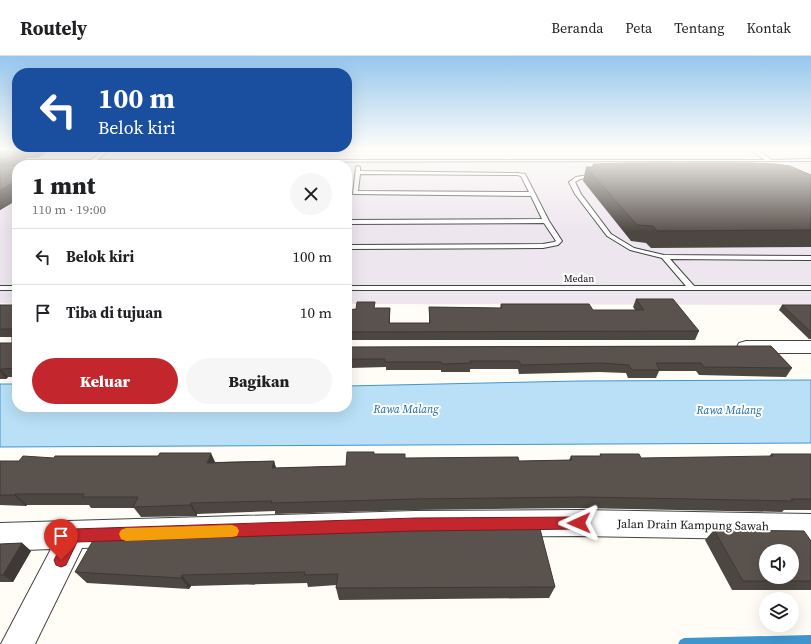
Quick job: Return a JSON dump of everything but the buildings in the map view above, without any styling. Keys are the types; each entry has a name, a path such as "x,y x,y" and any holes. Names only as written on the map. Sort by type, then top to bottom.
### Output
{"street":[{"path":"732,348 811,347"},
{"name":"Jalan Drain Kampung Sawah","path":"0,537 439,524 579,523 811,527"},
{"path":"18,644 73,536"}],"lane":[{"path":"356,193 357,176"},
{"path":"352,247 543,246 556,244 559,241 546,221 524,176"},
{"path":"589,176 578,178 572,182 578,194 609,235 632,249 664,257 811,258"},
{"path":"352,193 533,194"},
{"path":"352,222 546,221"},
{"path":"664,257 692,288"},
{"path":"0,288 12,288"},
{"name":"Medan","path":"352,288 811,288"}],"shaded area":[{"path":"0,176 12,176 12,304 0,303"},
{"path":"352,176 811,176 811,305 352,304"},
{"path":"811,641 811,644 684,644"}],"water":[{"name":"Rawa Malang","path":"811,380 811,443 0,447 0,384 12,384 12,412 352,412 352,386 579,381"}],"waterway":[{"path":"684,644 811,641"}],"slow traffic":[{"path":"126,534 232,531"}],"route":[{"path":"61,560 73,536 416,524 579,523"}]}
